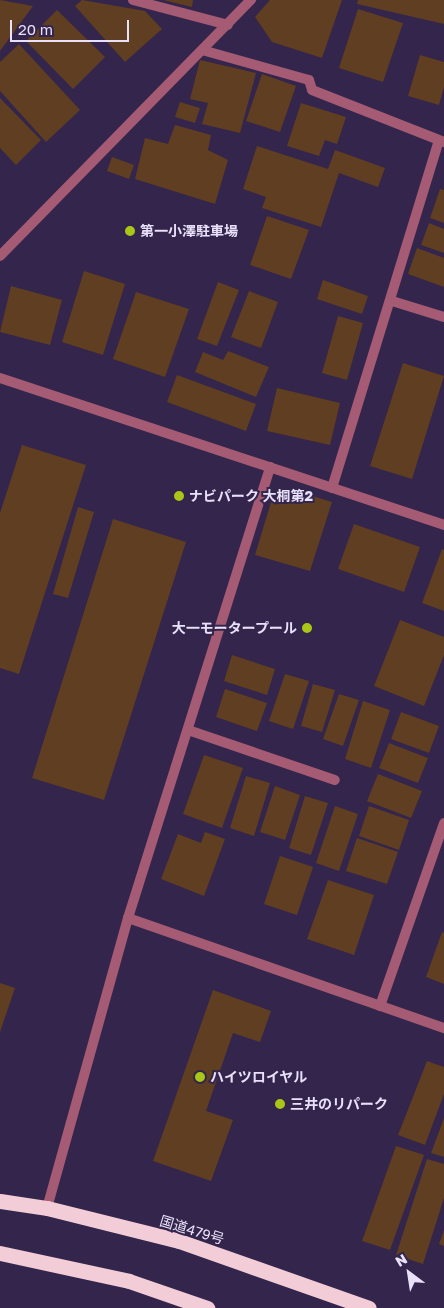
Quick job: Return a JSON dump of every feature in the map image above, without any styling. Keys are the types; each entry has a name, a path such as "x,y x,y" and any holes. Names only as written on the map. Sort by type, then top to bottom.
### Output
{"highway":[{"name":"国道479号","path":"0,1201 47,1208 179,1241 369,1308"},
{"path":"0,1253 129,1281 207,1308"}],"street":[{"path":"133,0 228,24"},
{"path":"0,256 251,0"},
{"path":"202,50 309,80 312,90 442,142 332,488"},
{"path":"392,300 444,317"},
{"path":"0,378 444,525"},
{"path":"47,1208 128,918 270,467"},
{"path":"188,730 335,780"},
{"path":"380,1006 444,823"},
{"path":"128,918 444,1028"}],"building":[{"path":"0,0 33,6 0,51"},
{"path":"82,0 145,11 162,29 125,62 75,6"},
{"path":"163,0 193,0 192,7"},
{"path":"270,0 342,0 322,58 272,42 255,17"},
{"path":"358,0 444,0 444,24 357,4"},
{"path":"358,9 403,23 383,82 339,68"},
{"path":"57,10 105,57 73,89 26,41"},
{"path":"19,44 80,110 46,142 0,91 0,62"},
{"path":"420,55 444,62 444,87 439,105 408,96"},
{"path":"200,60 256,73 240,133 202,124 208,103 190,99"},
{"path":"262,74 296,86 280,132 246,121"},
{"path":"0,98 41,140 16,165 0,148"},
{"path":"180,102 200,108 195,123 175,117"},
{"path":"301,103 346,117 337,144 325,140 319,156 287,146"},
{"path":"175,125 211,135 208,150 228,160 215,204 135,179 145,138 168,144"},
{"path":"257,146 328,169 335,150 385,168 378,187 339,173 321,227 262,208 266,197 243,189"},
{"path":"112,157 134,165 129,179 107,171"},
{"path":"440,189 444,190 444,223 430,218"},
{"path":"267,216 309,230 291,279 250,265"},
{"path":"429,223 444,229 444,253 421,245"},
{"path":"417,248 444,258 444,287 408,274"},
{"path":"84,271 125,284 103,355 62,342"},
{"path":"323,280 368,296 362,314 317,299"},
{"path":"218,282 239,290 217,346 197,339"},
{"path":"11,286 62,300 50,345 0,332"},
{"path":"249,291 278,302 261,348 231,337"},
{"path":"136,292 189,309 165,377 113,359"},
{"path":"338,316 363,323 347,380 322,373"},
{"path":"228,351 269,367 256,397 195,372 203,352 223,360"},
{"path":"403,363 444,376 412,479 370,466"},
{"path":"177,375 256,404 246,431 167,402"},
{"path":"277,388 340,403 330,445 267,431"},
{"path":"22,445 86,465 19,674 0,668 0,513"},
{"path":"293,490 332,502 310,571 255,555 271,502"},
{"path":"78,507 94,512 68,598 53,594"},
{"path":"113,519 186,542 104,800 32,778"},
{"path":"354,524 420,547 404,592 338,569"},
{"path":"442,549 444,550 444,611 422,603"},
{"path":"400,620 444,637 444,655 424,706 374,686"},
{"path":"232,655 275,669 267,695 224,681"},
{"path":"285,674 309,681 293,729 269,721"},
{"path":"313,684 335,690 322,732 301,726"},
{"path":"225,689 267,703 257,731 216,717"},
{"path":"339,694 359,700 343,746 323,739"},
{"path":"363,701 390,710 371,768 345,759"},
{"path":"401,712 439,726 429,753 391,739"},
{"path":"389,743 428,758 418,783 379,768"},
{"path":"204,755 243,768 222,828 183,814"},
{"path":"378,774 422,791 411,818 367,801"},
{"path":"246,776 270,783 254,836 230,828"},
{"path":"275,786 300,795 285,840 260,832"},
{"path":"305,796 328,803 311,855 289,848"},
{"path":"335,806 358,814 339,871 316,863"},
{"path":"369,806 409,820 399,850 359,836"},
{"path":"205,832 225,839 204,896 161,879 178,834 201,843"},
{"path":"357,838 398,852 387,884 346,871"},
{"path":"280,856 313,867 297,915 264,904"},
{"path":"328,880 374,895 354,955 307,939"},
{"path":"442,932 444,933 444,984 426,977"},
{"path":"0,983 15,988 0,1032"},
{"name":"ハイツロイヤル","path":"213,990 271,1011 260,1042 233,1033 206,1111 233,1120 211,1181 153,1161"},
{"path":"427,1061 444,1067 444,1094 425,1145 398,1135"},
{"path":"444,1118 444,1157 431,1153"},
{"path":"396,1146 424,1155 390,1250 362,1241"},
{"path":"427,1159 444,1164 444,1198 423,1264 396,1255"},
{"path":"444,1230 444,1246 439,1244"}],"place":[{"name":"第一小澤駐車場","path":"130,231"},
{"name":"ナビパーク 大桐第2","path":"179,496"},
{"name":"大一モータープール","path":"307,628"},
{"name":"ハイツロイヤル","path":"200,1077"},
{"name":"三井のリパーク","path":"280,1104"}]}
